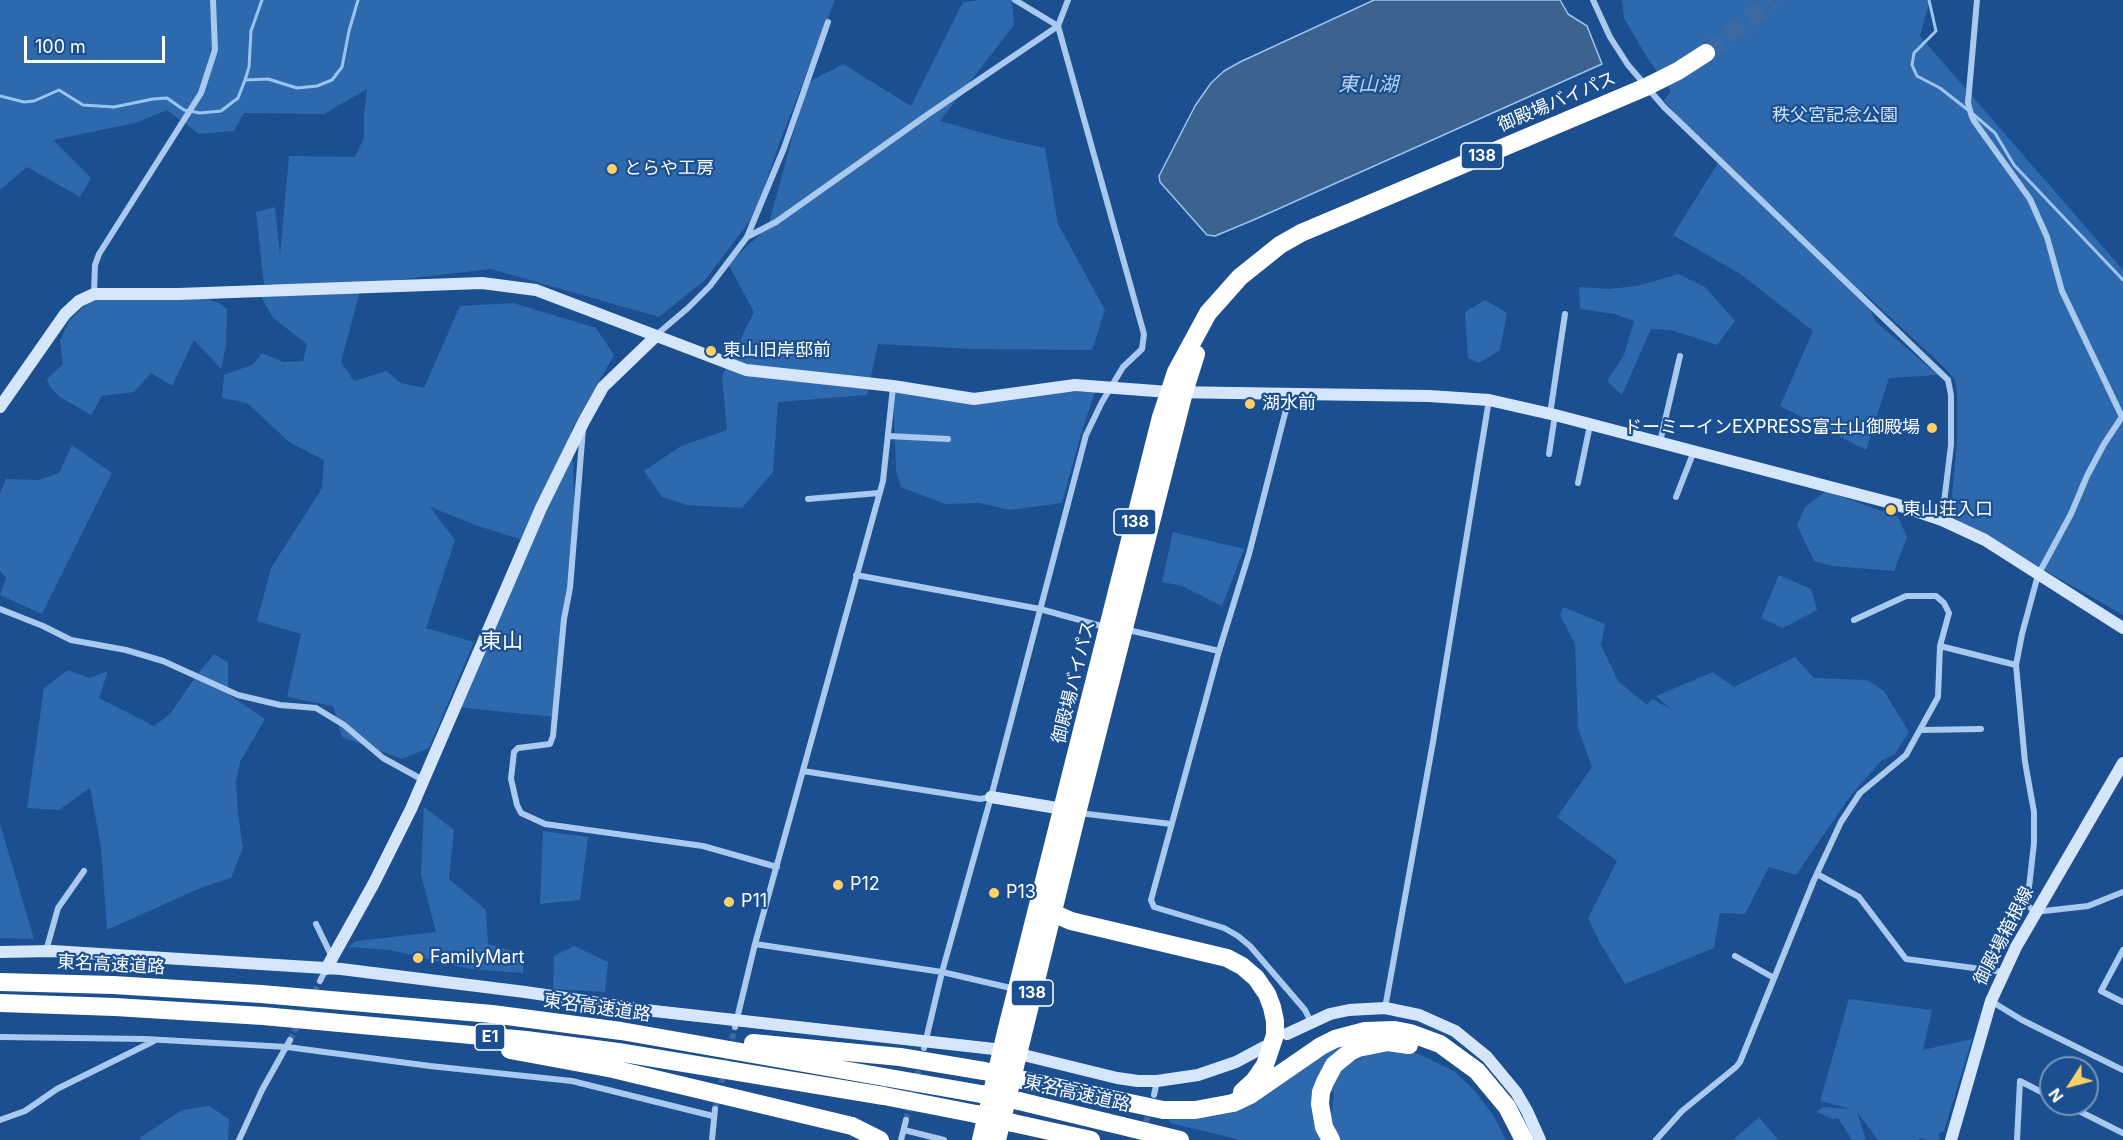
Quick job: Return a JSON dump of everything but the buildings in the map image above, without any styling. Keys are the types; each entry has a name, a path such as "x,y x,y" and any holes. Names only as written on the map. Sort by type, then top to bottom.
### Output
{"highway":[{"name":"御殿場バイパス","path":"997,1140 1011,1051 1017,990 1041,896 1070,811 1176,392 1213,318 1230,292 1260,260 1280,245 1326,221 1646,87 1678,71 1706,53"},
{"name":"御殿場バイパス","path":"981,1140 1053,913 1070,811"},
{"path":"1041,896 1053,913 1071,921 1227,958 1242,966 1256,978 1267,994 1275,1021 1271,1051 1254,1081 1246,1089 1222,1104"},
{"path":"1047,935 1058,924 1071,921"},
{"name":"東名高速道路","path":"0,982 113,985 294,997 492,1014 621,1031 1018,1101 1180,1140"},
{"name":"E1","path":"0,1004 127,1008 370,1024 618,1052 884,1096 1086,1139"},
{"path":"370,1024 613,1069 852,1126 880,1140"},
{"path":"621,1031 900,1057 984,1071 1163,1110 1196,1110 1233,1103 1250,1095 1321,1046 1335,1039 1365,1031 1395,1030 1440,1044 1477,1071 1507,1107 1524,1140"},
{"path":"1331,1140 1324,1127 1320,1104 1321,1092 1334,1065 1350,1052 1376,1043 1388,1042 1401,1043 1440,1056 1467,1076 1488,1097 1512,1140"}],"street":[{"path":"94,294 95,265 99,254 201,93 215,50 213,0"},
{"path":"925,1044 942,972 1086,435 1123,367 1142,349 1143,334 1058,26 1016,0"},
{"path":"747,237 776,222 1058,26 1068,0"},
{"path":"1593,0 1610,37 1628,65 1664,107 1948,380 1951,395 1951,445 1942,520"},
{"path":"1977,0 1968,104 1971,114 2030,199 2047,237 2062,291 2122,417 2104,444 2071,514 2038,575 2022,634 2016,665 2025,762 2034,812 2034,843 2027,905 2036,912 2088,906 2123,892"},
{"path":"321,981 411,809 541,508 584,421 603,387 710,286 747,237 784,148 828,22"},
{"path":"0,407 65,314 79,301 94,294 482,283 536,290 746,370 893,386 974,399 1075,385 1176,392 1429,396 1489,400 1552,414 1895,504 1942,520 1985,540 2123,628"},
{"path":"1549,454 1565,314"},
{"path":"1660,442 1680,356"},
{"path":"735,1024 879,493 893,386"},
{"path":"1291,393 1249,554 1151,900 1154,907 1224,928 1238,936 1250,946 1305,1010 1311,1022"},
{"path":"1385,1008 1434,742 1489,400"},
{"path":"584,421 570,588 564,619 553,736 550,744 518,748 514,752 511,779 517,805 521,813 544,824 703,846 777,867"},
{"path":"1578,483 1590,424"},
{"path":"888,436 948,439"},
{"path":"1676,497 1694,451"},
{"path":"808,499 879,493"},
{"path":"856,576 1040,609 1117,629 1220,651"},
{"path":"1656,1140 1682,1111 1736,1068 1740,1062 1817,874 1841,822 1860,793 1906,755 1938,698 1940,646 1949,613 1944,603 1936,596 1906,596 1854,620"},
{"path":"1,611 44,626 70,640 126,650 163,660 238,695 280,705 316,708 344,724 384,758 423,780"},
{"path":"1940,646 2016,665"},
{"path":"1920,730 1981,729"},
{"name":"御殿場箱根線","path":"1951,1140 1991,1001 2004,972 2036,912 2123,763"},
{"path":"803,771 980,799 991,796 1070,811 1171,824"},
{"path":"46,952 58,908 84,871"},
{"path":"1817,874 1859,897 1906,959 2004,972"},
{"path":"316,924 329,964"},
{"path":"755,944 942,972 1017,990"},
{"path":"2123,950 2101,991 2123,1002"},
{"path":"0,952 329,964 340,969 525,992 735,1024 1011,1051 1117,1078 1157,1081 1198,1075 1236,1062 1264,1047"},
{"path":"1735,956 1774,978"},
{"path":"1991,1001 2022,1020 2123,1070"},
{"path":"1287,1034 1311,1022 1349,1010 1385,1008 1419,1015 1455,1031 1487,1057 1516,1092 1540,1140"},
{"path":"0,1037 289,1044 430,1066 572,1081 714,1113 711,1140"},
{"path":"0,1120 25,1111 57,1089 156,1040"},
{"path":"239,1140 262,1090 289,1044"},
{"path":"1154,1095 1157,1081"},
{"path":"2017,1140 2020,1081 2039,1091"},
{"path":"2089,1116 2123,1133"},
{"path":"901,1140 906,1120"},
{"path":"904,1130 944,1140"}],"green space":[{"path":"0,0 835,0 781,139 755,214 706,279 659,317 491,269 335,287 361,287 341,362 354,381 386,371 401,383 424,388 460,306 513,303 596,328 614,355 572,429 575,528 554,717 456,707 501,601 520,539 430,507 455,540 426,628 474,642 429,748 402,759 342,737 333,706 287,697 301,634 257,621 271,568 322,488 324,460 289,442 247,403 222,398 224,375 254,364 262,353 283,362 303,361 307,344 273,318 258,291 316,288 264,284 256,212 275,207 280,255 289,156 355,157 364,138 367,89 324,114 244,113 234,131 199,134 167,110 135,123 53,140 91,178 80,197 27,167 0,190"},
{"path":"1012,0 1014,25 940,121 1045,148 1058,224 1105,310 1092,350 974,349 878,344 867,395 778,402 773,472 742,508 687,505 662,497 644,471 681,446 727,430 722,376 754,312 728,264 768,227 807,83 843,64 911,106 963,2"},
{"name":"秩父宮記念公園","path":"1622,0 1930,0 1920,36 2123,270 2123,615 1950,516 1957,443 1955,380 1863,292 1875,321 1938,375 1889,378 1866,450 1780,406 1813,331 1742,275 1673,235 1721,158 1682,122 1664,100 1671,91 1646,56 1624,18"},
{"path":"1678,274 1705,287 1735,321 1717,345 1671,330 1651,329 1622,395 1607,381 1624,355 1634,321 1615,314 1580,309 1579,287 1609,289 1637,286"},
{"path":"115,293 199,296 219,303 227,309 226,346 221,369 194,340 172,386 151,373 134,392 102,396 91,415 60,397 50,387 47,379 63,364 60,341 69,321 88,302"},
{"path":"1485,300 1507,313 1500,350 1479,363 1468,358 1465,312"},
{"path":"1095,392 1062,503 1009,510 980,503 945,504 901,487 896,471 893,393"},
{"path":"72,445 112,473 42,614 0,595 6,578 0,571 0,493 6,479 39,480 59,473"},
{"path":"1826,491 1898,517 1907,537 1894,571 1832,566 1814,561 1797,525 1805,507"},
{"path":"1173,532 1244,549 1222,606 1182,586 1162,582"},
{"path":"1779,575 1811,589 1817,610 1783,628 1761,618"},
{"path":"1563,607 1605,624 1601,645 1618,681 1647,705 1652,699 1671,709 1656,696 1713,672 1734,687 1795,657 1814,678 1867,680 1884,691 1909,732 1895,754 1881,761 1851,795 1796,875 1769,867 1745,914 1720,913 1714,948 1625,984 1588,918 1617,861 1557,817 1592,767 1578,728 1575,644 1560,615"},
{"path":"214,654 228,662 228,694 265,719 240,762 236,782 243,848 231,878 200,888 107,930 101,847 90,788 59,810 27,808 44,688 68,670 89,678 108,671 99,698 154,726 170,714"},
{"path":"424,807 454,830 449,879 486,910 488,944 524,954 523,973 470,969 390,950 348,947 357,941 436,932 421,875"},
{"path":"0,824 34,939 0,938"},
{"path":"543,831 588,837 580,900 540,904"},
{"path":"574,946 608,962 605,992 553,989 554,956"},
{"path":"1849,999 1932,1010 1923,1050 1972,1039 1944,1131 1938,1134 1940,1140 1922,1140 1927,1137 1917,1140 1878,1140 1857,1112 1866,1140 1852,1140 1838,1118 1832,1119 1817,1112 1823,1107 1851,1109 1820,1101"},
{"path":"1350,1038 1328,1066 1324,1140 1241,1140 1170,1123 1168,1117 1195,1116"},
{"path":"1380,1048 1399,1049 1419,1054 1455,1072 1474,1090 1493,1115 1506,1140 1340,1140 1332,1127 1329,1115 1332,1112 1334,1093 1329,1090 1334,1079 1346,1065"},
{"path":"209,1106 229,1119 228,1140 140,1140 141,1137 182,1110"},
{"path":"1759,1117 1778,1140 1733,1140"}],"water":[{"name":"東山湖","path":"1374,0 1560,0 1568,14 1587,26 1602,64 1258,218 1215,236 1207,235 1160,182 1159,176 1195,106 1211,83 1224,71 1240,62"}],"waterway":[{"path":"0,96 24,102 34,101 59,90 83,105 114,107 167,98 184,110 200,113 221,111 238,98 245,80 249,67 251,31 262,0"},
{"path":"245,80 268,79 297,88 317,86 332,80 342,67 358,0"},
{"path":"1929,0 1936,31 1914,53 1912,65 1917,76 1940,88 1968,110"},
{"path":"1973,114 1995,133 2014,165 2123,280"}],"tunnel":[{"path":"1706,53 1773,0"},
{"path":"290,1040 320,981"},
{"path":"715,1109 735,1027"},
{"path":"906,1120 924,1048"},
{"path":"1141,1140 1150,1109"}],"place":[{"name":"とらや工房","path":"612,169"},
{"name":"東山旧岸邸前","path":"711,351"},
{"name":"湖水前","path":"1250,404"},
{"name":"ドーミーインEXPRESS富士山御殿場","path":"1932,428"},
{"name":"東山荘入口","path":"1891,510"},
{"name":"P12","path":"838,885"},
{"name":"P13","path":"994,893"},
{"name":"P11","path":"729,902"},
{"name":"FamilyMart","path":"418,958"}],"district":[{"name":"東山","path":"502,642"}]}
